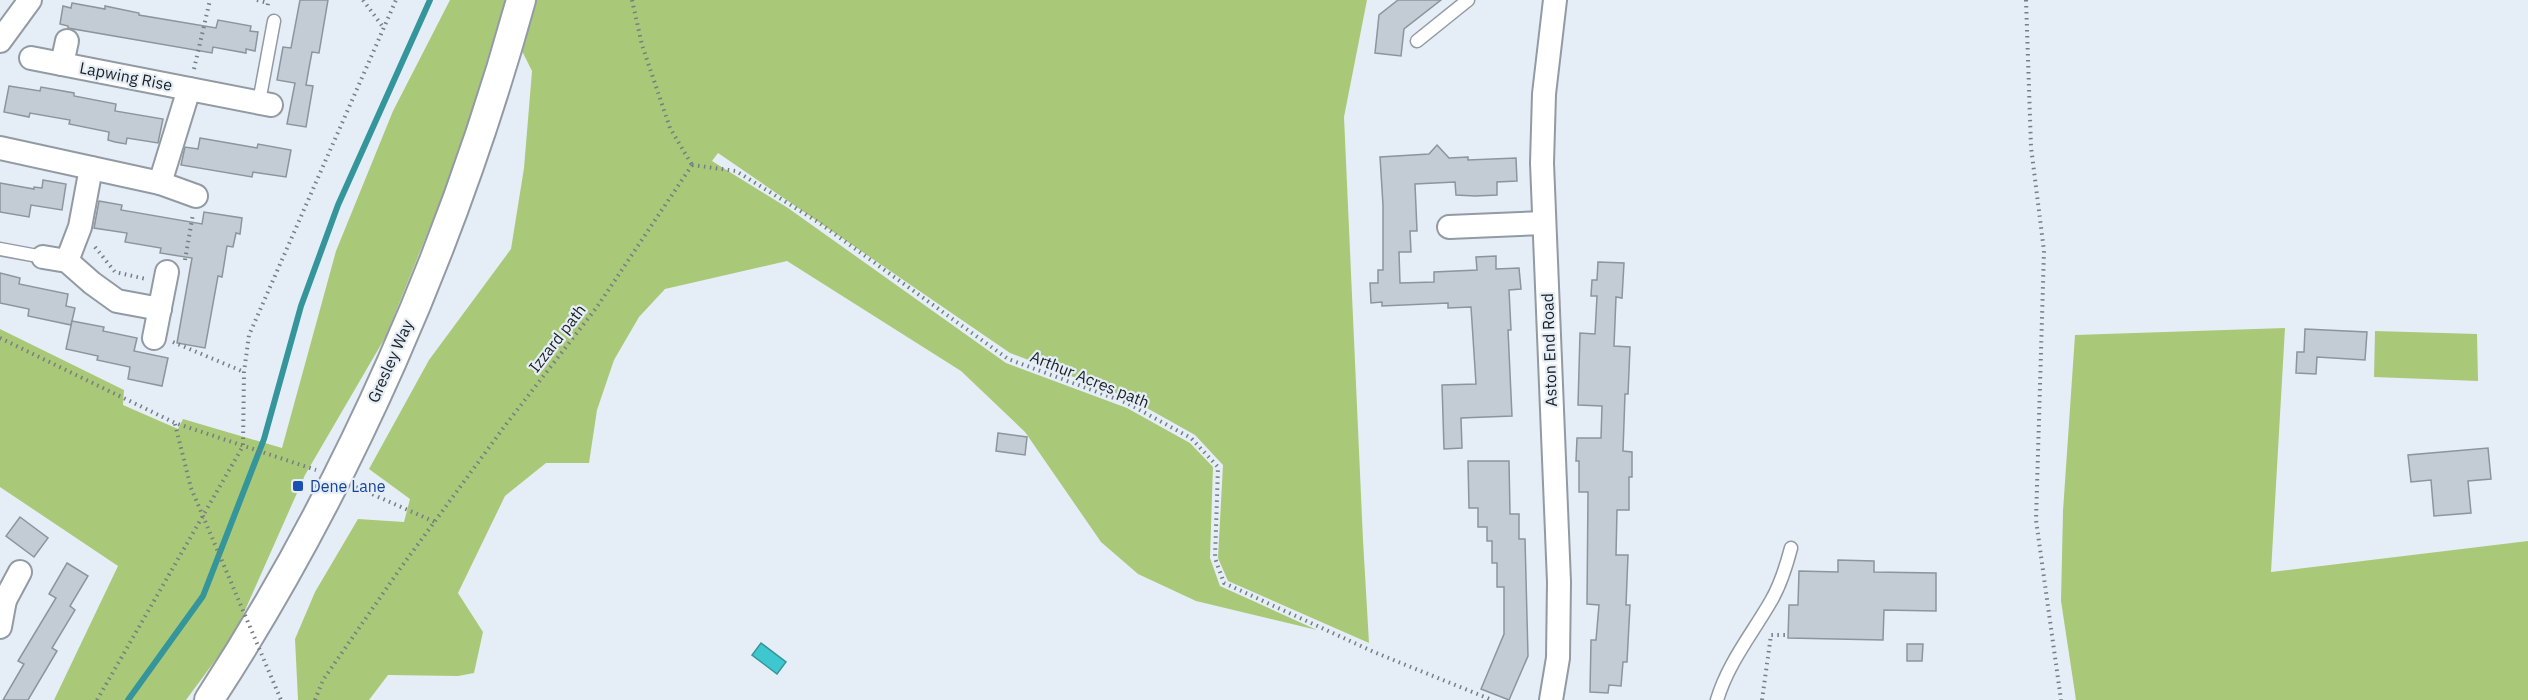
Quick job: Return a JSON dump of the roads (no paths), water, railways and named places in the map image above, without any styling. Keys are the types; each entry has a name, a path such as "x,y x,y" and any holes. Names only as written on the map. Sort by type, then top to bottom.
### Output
{"street":[{"path":"4,26 30,0"},
{"name":"Gresley Way","path":"209,700 264,612 336,478 402,338 480,138 521,0"},
{"name":"Aston End Road","path":"1551,700 1558,658 1559,623 1542,163 1544,94 1555,0"},
{"name":"Lapwing Rise","path":"62,64 67,41"},
{"name":"Lapwing Rise","path":"31,58 265,103"},
{"name":"Lapwing Rise","path":"160,183 189,89"},
{"path":"0,147 160,183 196,196"},
{"path":"67,261 80,227 91,168"},
{"path":"1449,227 1544,223"},
{"path":"43,257 67,261 117,301 160,309"},
{"path":"154,338 166,277"},
{"path":"0,627 2,599 20,572"}],"lane":[{"path":"1417,41 1467,0"},
{"path":"265,103 274,21"},
{"path":"0,249 43,257"},
{"path":"1717,700 1728,669 1771,601 1784,575 1791,548"}],"water":[{"path":"761,643 786,662 777,674 752,655"}],"waterway":[{"path":"128,700 203,596 264,439 301,306 338,205 430,0"}],"place":[{"name":"Dene Lane","path":"298,486"}]}
